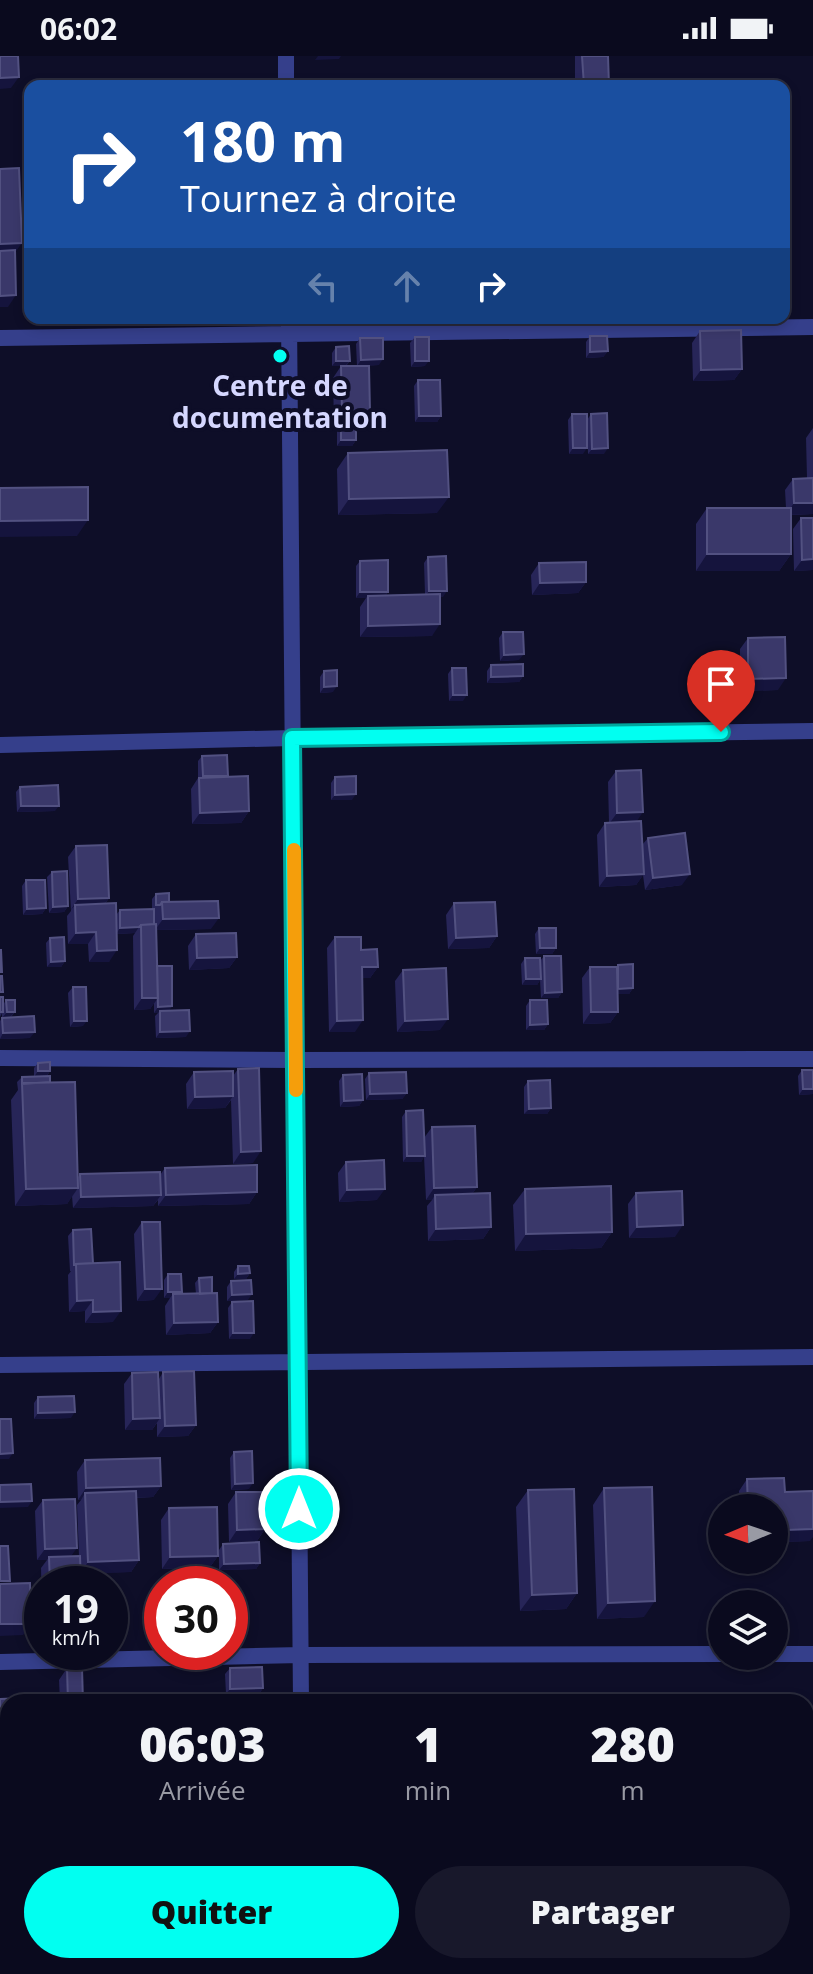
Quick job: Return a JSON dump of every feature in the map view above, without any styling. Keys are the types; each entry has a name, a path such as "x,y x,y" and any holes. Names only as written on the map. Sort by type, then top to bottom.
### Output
{"street":[{"path":"286,56 286,80"},
{"path":"289,326 301,1694"},
{"path":"0,338 289,326 813,327"},
{"path":"0,745 813,731"},
{"path":"0,1058 813,1059"},
{"path":"0,1365 813,1357"},
{"path":"0,1662 301,1655 708,1654"},
{"path":"788,1654 813,1654"}],"building":[{"path":"0,56 18,56 19,77 0,78"},
{"path":"582,56 608,56 609,80 584,80"},
{"path":"19,168 22,243 0,244 0,169"},
{"path":"15,250 16,295 0,296 0,251"},
{"path":"741,330 742,369 701,370 700,331"},
{"path":"590,336 607,336 608,351 590,352"},
{"path":"415,337 429,337 429,361 415,361"},
{"path":"360,338 383,338 383,359 361,360"},
{"path":"349,346 350,361 336,361 336,347"},
{"path":"341,366 369,366 370,412 342,412"},
{"path":"418,380 440,380 441,416 419,416"},
{"path":"607,413 608,448 592,449 591,414"},
{"path":"572,414 587,414 587,448 573,448"},
{"path":"341,424 356,424 356,440 341,440"},
{"path":"447,450 449,497 349,499 348,453"},
{"path":"813,478 813,503 794,503 793,479"},
{"path":"88,487 88,520 0,521 0,488"},
{"path":"707,508 791,508 791,554 707,554"},
{"path":"801,518 813,518 813,559 802,560"},
{"path":"446,556 447,591 429,591 428,557"},
{"path":"388,560 388,592 360,592 360,561"},
{"path":"586,562 586,582 540,583 539,563"},
{"path":"440,594 440,624 368,626 368,596"},
{"path":"503,632 523,632 524,654 504,655"},
{"path":"785,637 786,678 748,679 748,638"},
{"path":"737,656 738,686 709,687 708,657"},
{"path":"523,664 523,676 491,677 491,665"},
{"path":"452,668 466,668 467,695 453,695"},
{"path":"337,670 337,686 324,687 324,671"},
{"path":"227,755 228,776 203,776 202,756"},
{"path":"641,770 643,812 617,813 616,771"},
{"path":"248,776 249,811 200,813 199,778"},
{"path":"356,776 356,794 335,795 335,777"},
{"path":"58,785 59,806 21,806 20,787"},
{"path":"641,821 644,874 607,876 605,823"},
{"path":"685,833 690,874 653,878 648,838"},
{"path":"107,845 109,898 78,899 76,846"},
{"path":"67,871 68,906 53,907 52,872"},
{"path":"26,880 45,880 46,908 27,909"},
{"path":"169,893 169,902 156,905 156,894"},
{"path":"218,901 219,918 163,919 162,902"},
{"path":"495,902 497,936 456,938 454,903"},
{"path":"116,903 117,950 97,951 96,932 76,933 75,905"},
{"path":"154,909 154,924 120,928 120,910"},
{"path":"156,924 158,998 142,998 141,925"},
{"path":"539,928 556,928 556,948 540,948"},
{"path":"236,933 237,957 197,958 196,934"},
{"path":"64,937 65,961 51,962 50,938"},
{"path":"335,937 361,937 361,950 377,949 378,967 362,967 363,1020 337,1021"},
{"path":"544,956 561,956 562,992 545,993"},
{"path":"525,958 540,958 541,979 526,979"},
{"path":"633,964 633,988 618,989 618,965"},
{"path":"157,966 172,966 172,1006 158,1007"},
{"path":"590,967 617,967 618,1012 591,1012"},
{"path":"446,968 448,1019 405,1021 403,970"},
{"path":"73,987 86,987 87,1021 74,1021"},
{"path":"0,997 3,997 3,1012 0,1012"},
{"path":"6,1000 15,1000 15,1012 7,1012"},
{"path":"530,1000 547,1000 548,1024 530,1025"},
{"path":"189,1010 190,1031 160,1032 160,1011"},
{"path":"34,1016 35,1032 3,1033 2,1018"},
{"path":"50,1062 50,1071 38,1071 38,1063"},
{"path":"259,1068 261,1151 241,1152 238,1069"},
{"path":"802,1070 813,1070 813,1089 803,1089"},
{"path":"233,1071 233,1096 195,1097 194,1072"},
{"path":"406,1072 407,1093 370,1094 369,1073"},
{"path":"362,1074 363,1100 344,1101 343,1075"},
{"path":"50,1076 50,1082 22,1084 22,1077"},
{"path":"550,1080 551,1108 529,1109 528,1081"},
{"path":"75,1082 78,1188 26,1189 22,1083"},
{"path":"423,1110 425,1156 407,1156 406,1111"},
{"path":"475,1126 477,1187 434,1188 432,1127"},
{"path":"384,1160 385,1189 347,1190 346,1162"},
{"path":"257,1165 257,1192 166,1195 165,1168"},
{"path":"160,1172 161,1195 81,1197 80,1174"},
{"path":"611,1186 612,1232 526,1234 525,1189"},
{"path":"682,1191 683,1225 637,1227 636,1193"},
{"path":"490,1193 491,1227 436,1229 435,1195"},
{"path":"142,1222 160,1222 162,1289 145,1289"},
{"path":"91,1229 93,1263 74,1265 73,1230"},
{"path":"120,1262 121,1311 93,1312 93,1300 77,1301 76,1264"},
{"path":"238,1266 249,1266 250,1273 238,1274"},
{"path":"168,1274 181,1274 182,1292 168,1292"},
{"path":"212,1277 212,1293 200,1294 199,1278"},
{"path":"251,1280 252,1294 232,1295 231,1281"},
{"path":"217,1293 218,1322 174,1323 173,1294"},
{"path":"253,1301 254,1333 233,1333 232,1302"},
{"path":"194,1371 196,1425 165,1426 163,1372"},
{"path":"158,1372 160,1418 133,1419 132,1373"},
{"path":"74,1396 75,1412 38,1413 38,1397"},
{"path":"0,1419 11,1419 13,1453 0,1454"},
{"path":"252,1451 253,1483 235,1484 234,1452"},
{"path":"160,1458 161,1486 86,1488 85,1460"},
{"path":"784,1478 785,1492 813,1491 813,1529 788,1530 788,1494 748,1494 747,1479"},
{"path":"31,1484 32,1501 0,1502 0,1485"},
{"path":"652,1487 655,1601 608,1603 604,1488"},
{"path":"574,1489 577,1593 532,1595 528,1490"},
{"path":"136,1491 139,1560 88,1562 85,1493"},
{"path":"236,1492 264,1492 265,1529 237,1530"},
{"path":"75,1499 77,1548 45,1549 43,1500"},
{"path":"217,1507 218,1556 170,1557 169,1508"},
{"path":"259,1542 260,1563 224,1564 223,1544"},
{"path":"0,1546 8,1546 10,1581 0,1581"},
{"path":"80,1556 80,1566 49,1566 49,1557"},
{"path":"24,1583 24,1624 0,1624 0,1584"},
{"path":"248,1667 262,1667 263,1688 230,1689 230,1670 248,1670"},
{"path":"67,1670 82,1670 83,1694 68,1694"}],"slow traffic":[{"path":"294,850 296,1090"}],"place":[{"name":"Centre de documentation","path":"280,356"}],"route":[{"path":"299,1509 292,738 721,732"}]}
